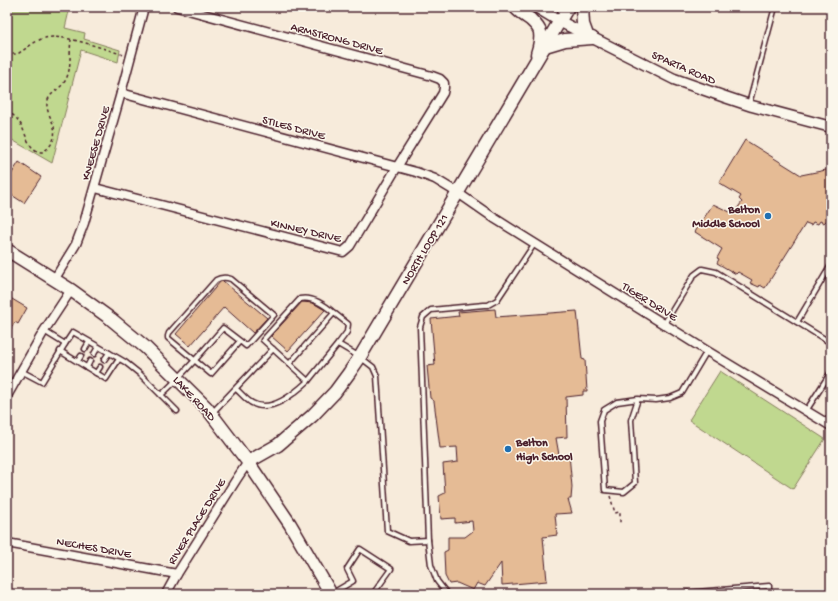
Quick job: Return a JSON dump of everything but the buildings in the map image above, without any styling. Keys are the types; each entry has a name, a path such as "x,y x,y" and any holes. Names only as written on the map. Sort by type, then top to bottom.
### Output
{"main road":[{"path":"515,7 530,20 540,32 536,61"},
{"name":"NORTH LOOP 121","path":"248,462 278,445 312,416 335,392 349,373 360,357 568,7"},
{"path":"545,46 565,40 589,36 583,24 582,7"},
{"name":"LAKE ROAD","path":"7,250 71,290 111,319 146,347 206,407 248,462 290,524 331,594"}],"street":[{"name":"KNEESE DRIVE","path":"54,280 76,244 84,223 95,188 144,7"},
{"name":"ARMSTRONG DRIVE","path":"176,7 428,74 440,79 444,83"},
{"name":"SPARTA ROAD","path":"536,7 560,21 674,79 749,105 831,127"},
{"name":"KINNEY DRIVE","path":"95,188 343,252 350,246 443,93 444,83"},
{"name":"STILES DRIVE","path":"121,93 416,172 435,179 458,193"},
{"name":"TIGER DRIVE","path":"458,193 494,218 707,351 831,426"},
{"path":"7,396 44,331 71,290"},
{"name":"RIVER PLACE DRIVE","path":"166,594 177,574 248,462"},
{"name":"NECHES DRIVE","path":"7,543 177,574"}],"lane":[{"path":"749,105 773,7"},
{"path":"447,594 437,581 431,565 428,540 420,327 423,317 431,310 484,305 497,300 535,243"},
{"path":"797,322 831,265"},
{"path":"664,324 694,275 702,269 716,272 831,343"},
{"path":"161,395 178,379 195,360 223,328 240,341 246,346 274,315 231,279 225,277 220,278 216,280 169,333 168,338 195,360 211,374 240,341"},
{"path":"236,388 252,403 260,406 268,406 280,402 296,392 308,381 338,344 347,332 348,324 325,305 317,301 304,298 300,299 263,340 308,381"},
{"path":"289,364 334,313"},
{"path":"44,331 64,344"},
{"path":"21,371 42,382 64,344 73,332 125,362 140,374 177,411"},
{"path":"85,348 89,342"},
{"path":"338,344 360,357 373,367 377,376 387,530 409,541 428,540"},
{"path":"94,354 98,347"},
{"path":"211,414 273,349"},
{"path":"60,351 106,379 119,359"},
{"path":"638,399 631,420 635,483 624,492 605,490 600,421 604,410 617,402 638,399 656,400 670,398 682,393 707,351"},
{"path":"104,360 108,353"},
{"path":"78,361 81,356"},
{"path":"87,367 90,362"},
{"path":"96,373 100,367"},
{"path":"806,411 831,372"},
{"path":"331,594 353,581 348,569 360,549 392,569 373,594"},
{"path":"674,594 770,586 770,594"}],"path":[{"path":"7,52 11,54 18,53 39,40 53,36 90,44 130,57"},
{"path":"7,110 22,126 28,142 35,150 42,152 48,149 53,141 54,127 48,109 48,101 52,93 61,87 66,79 69,69 71,40"},
{"path":"605,490 610,497 615,513 620,512 620,525"}],"green space":[{"path":"7,7 70,7 65,28 85,33 84,39 120,50 118,62 81,50 52,163 7,137"},
{"path":"720,371 825,439 793,489 689,420"}],"place":[{"name":"Belton Middle School","path":"768,216"},
{"name":"Belton High School","path":"508,449"}]}
